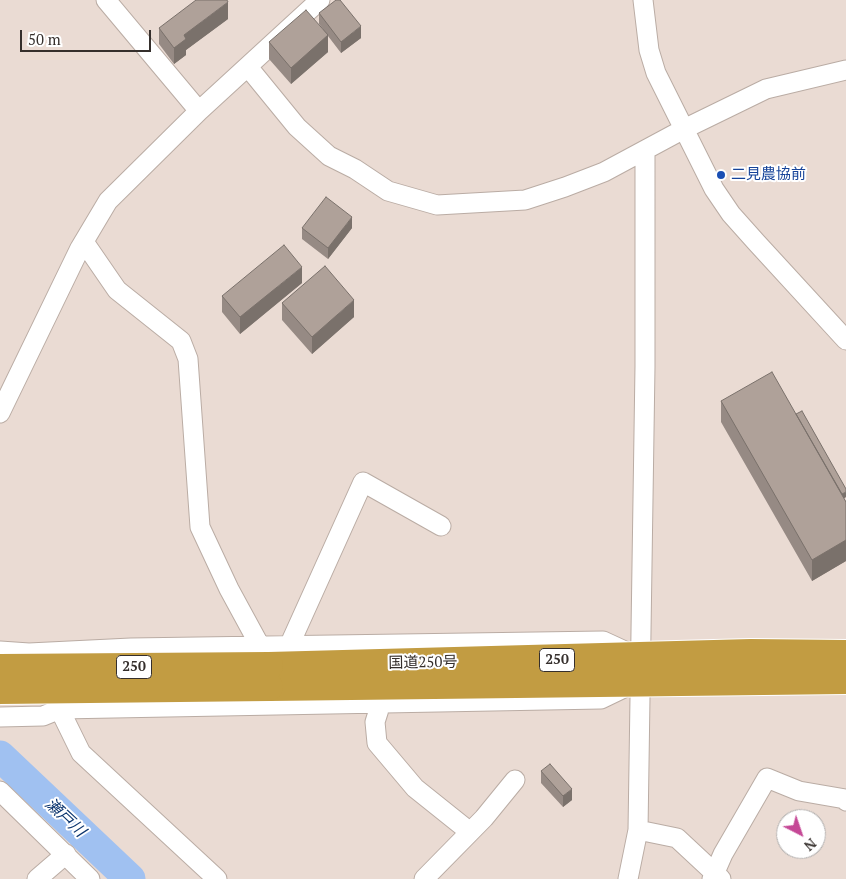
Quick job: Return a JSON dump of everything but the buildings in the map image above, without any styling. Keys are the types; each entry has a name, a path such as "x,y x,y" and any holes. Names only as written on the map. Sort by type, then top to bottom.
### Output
{"highway":[{"name":"国道250号","path":"639,670 751,654 846,654"},
{"name":"国道250号","path":"0,690 266,666"},
{"name":"国道250号","path":"0,668 266,666 639,670 846,680"}],"street":[{"path":"106,0 199,111"},
{"path":"0,413 28,351 84,242 108,201 199,111 320,0"},
{"path":"643,0 649,50 656,73 702,167 731,214 846,340"},
{"path":"248,67 297,127 329,156 355,169 388,191 437,205 525,200 604,172 684,129 766,89 846,70"},
{"path":"628,879 638,830 645,356 645,150"},
{"path":"84,242 117,290 181,341 188,359 200,527 266,666"},
{"path":"0,651 266,666 289,646 363,482 441,526"},
{"path":"289,646 603,641 639,670"},
{"path":"29,653 52,712 81,753 218,879"},
{"path":"0,717 52,712 601,699 639,670"},
{"path":"380,703 375,722 377,743 415,788 470,832"},
{"path":"638,830 677,838 716,878 723,854 767,778 799,791 845,799 846,801"},
{"path":"424,879 470,832 515,780"},
{"path":"0,791 90,879"},
{"path":"37,879 66,854"}],"waterway":[{"name":"瀬戸川","path":"0,756 130,879"}],"place":[{"name":"二見農協前","path":"721,175"}]}
